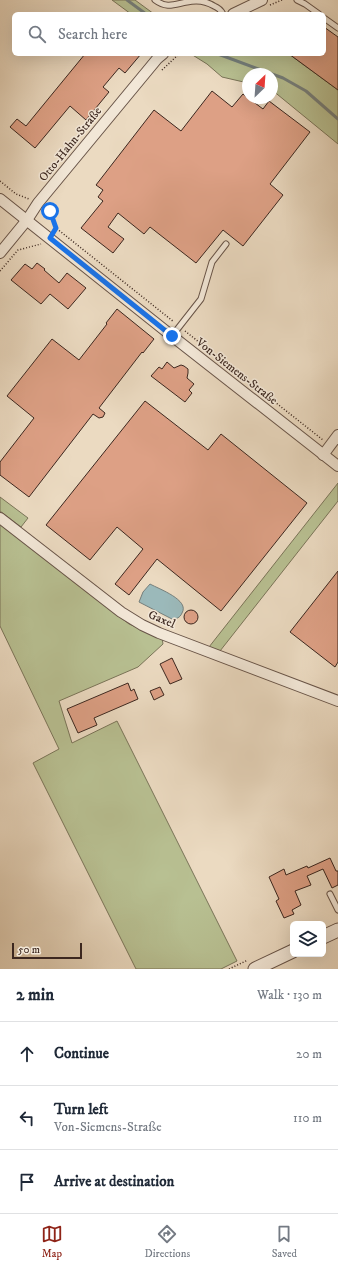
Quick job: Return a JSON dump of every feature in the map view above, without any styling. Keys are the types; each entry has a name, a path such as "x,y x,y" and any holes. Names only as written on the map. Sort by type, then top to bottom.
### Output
{"street":[{"path":"237,12 262,0"},
{"name":"Otto-Hahn-Straße","path":"0,253 27,220 38,203 161,56"},
{"name":"Von-Siemens-Straße","path":"0,199 338,466"},
{"path":"323,455 338,435"},
{"name":"Gaxel","path":"0,518 108,603 142,625 159,633 338,701"},
{"path":"326,936 338,930"},
{"path":"254,969 290,952"}],"lane":[{"path":"155,0 158,3 167,6 177,5 188,1 198,1 208,3 221,9 222,12"},
{"path":"297,0 316,12"},
{"path":"326,19 338,28"},
{"path":"172,336 201,299 212,262 226,244"},
{"path":"330,894 338,910"}],"path":[{"path":"0,181 16,194 33,200"},
{"path":"43,206 50,211 56,228 330,445"},
{"path":"0,271 18,250 40,244 50,238 56,228"}],"green space":[{"path":"112,0 135,0 151,12 128,12"},
{"path":"194,56 292,56 338,90 338,144 278,95 278,68 242,68 242,82 222,77 207,64"},
{"path":"338,483 338,501 220,651 209,647"},
{"path":"0,497 28,518 21,527 0,511"},
{"path":"0,523 129,624 162,638 163,644 138,667 59,701 72,743 117,721 237,961 221,969 136,969 33,763 59,749 0,626"}],"water":[{"path":"150,584 178,599 183,608 179,617 172,619 139,602 143,592"}],"building":[{"path":"326,28 338,37 338,90 292,56 326,56"},
{"path":"83,56 139,56 125,73 119,68 103,87 109,92 86,120 70,106 35,148 10,127 17,119 26,126"},
{"path":"212,91 232,107 242,95 242,104 256,104 263,109 267,104 273,104 310,132 270,184 283,195 243,246 223,230 196,263 150,227 144,234 118,213 108,227 124,239 113,253 81,228 103,201 98,197 103,190 96,185 154,110 181,131"},
{"path":"37,263 59,283 67,273 86,288 68,309 50,294 41,304 11,280 25,264 32,269"},
{"path":"117,309 154,339 143,353 142,352 99,408 105,413 103,417 99,418 93,414 29,497 0,475 0,462 34,418 7,396 52,339 79,360"},
{"path":"167,362 174,368 181,365 188,369 187,378 194,384 189,390 192,393 185,402 151,376 159,367 162,369"},
{"path":"145,401 208,450 221,434 307,503 221,611 157,559 129,595 115,584 143,549 117,527 90,560 46,525"},
{"path":"338,571 338,662 335,667 290,632"},
{"path":"191,610 196,612 198,617 196,622 191,624 186,622 184,617 186,612"},
{"path":"172,658 182,679 170,684 160,664"},
{"path":"128,683 131,691 134,689 138,699 94,718 97,725 78,733 67,709"},
{"path":"160,687 164,695 154,700 150,691"},
{"path":"330,858 336,871 338,871 338,885 332,888 323,869 307,876 311,885 295,891 301,905 292,910 294,914 284,918 276,901 279,899 269,877 284,869 286,875 307,866 308,868"}],"waterway":[{"path":"127,0 143,12"},
{"path":"223,56 283,78 306,91 338,119"}],"route":[{"path":"50,211 56,228 50,238 172,336"}]}
